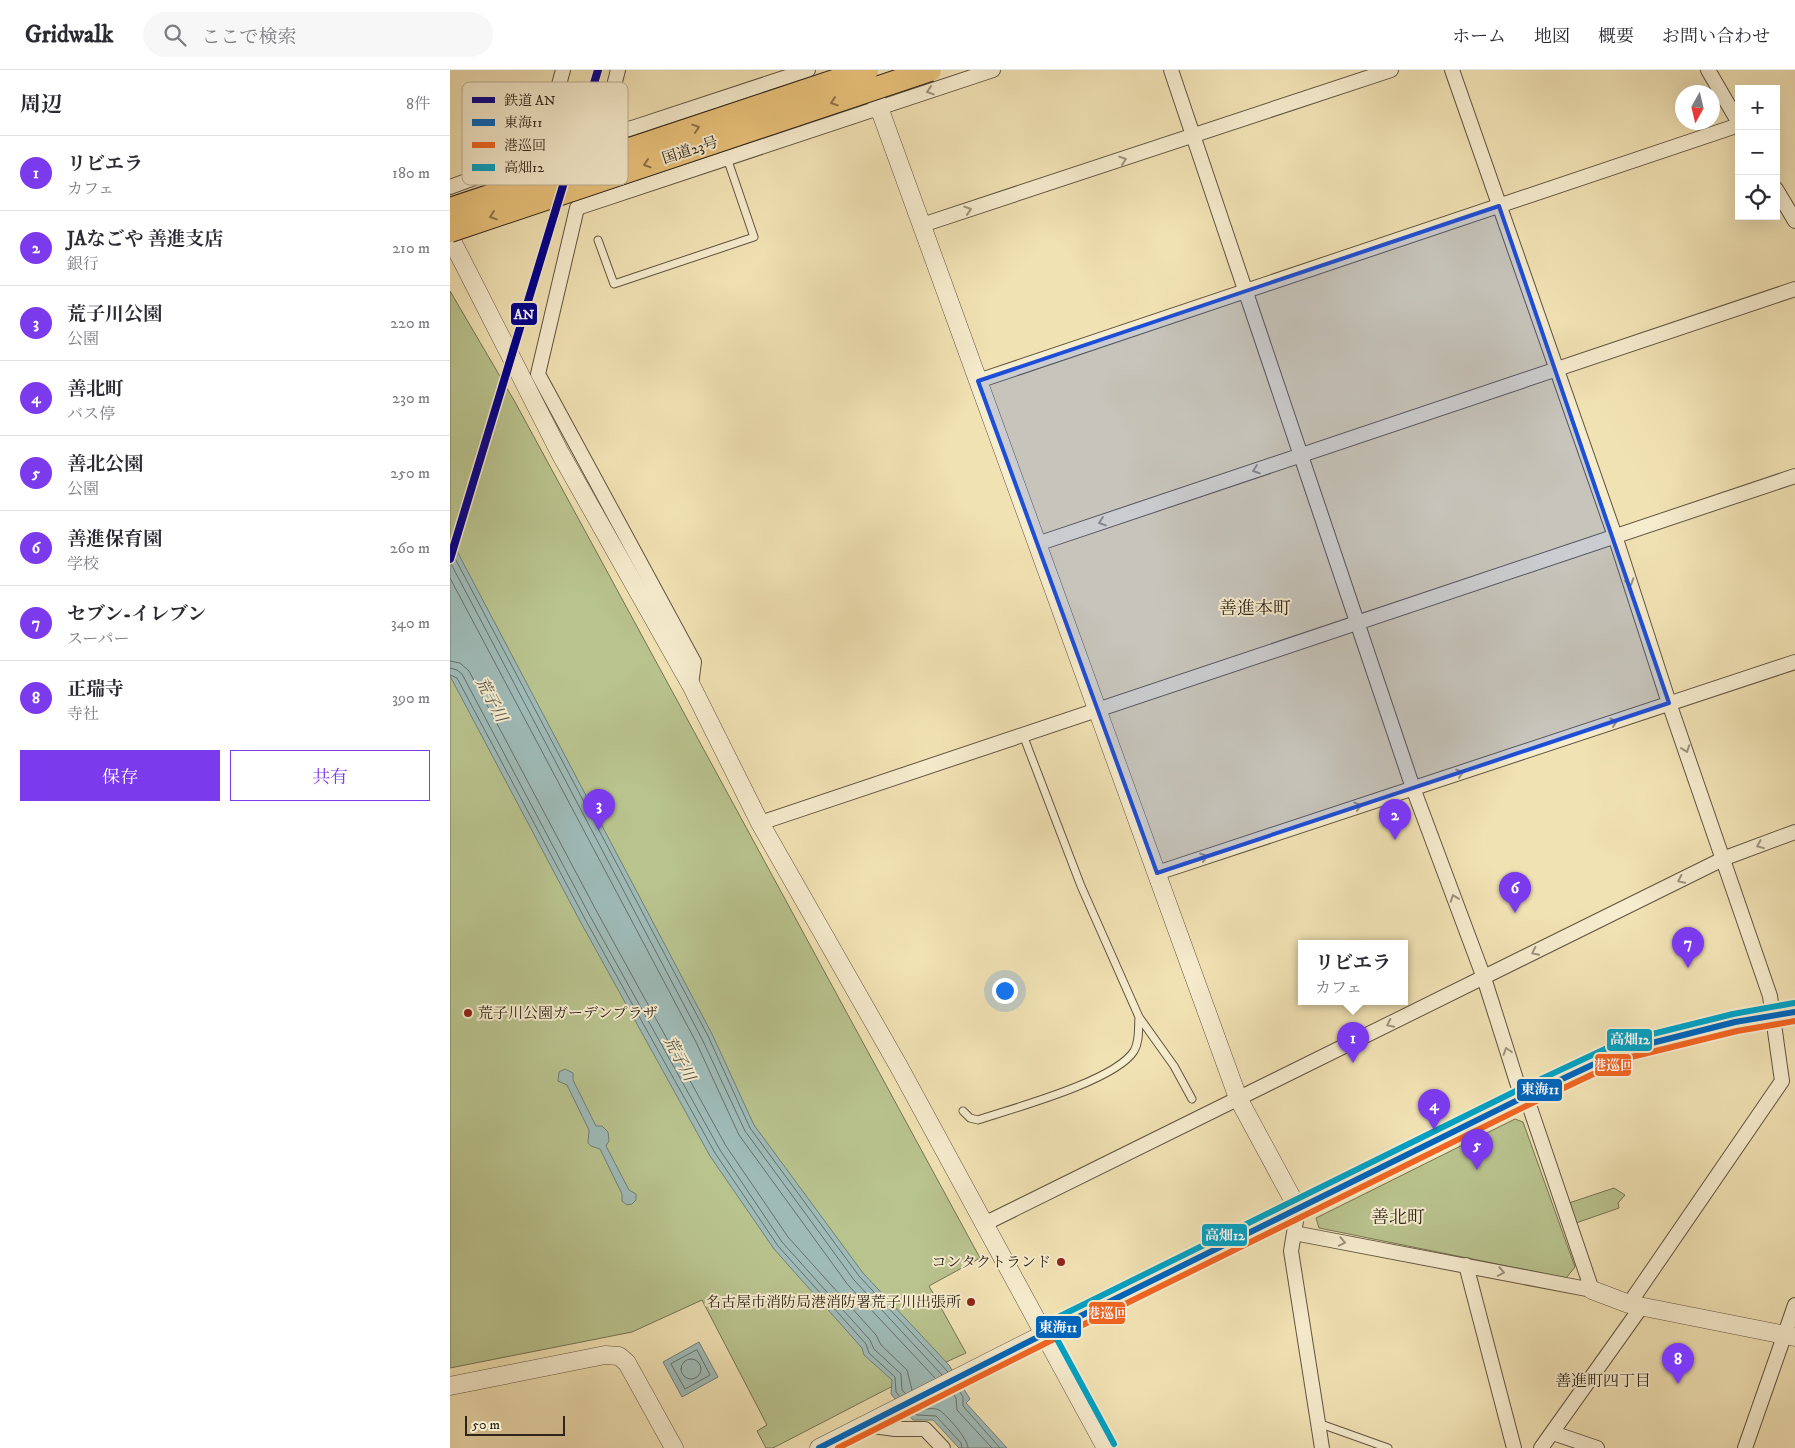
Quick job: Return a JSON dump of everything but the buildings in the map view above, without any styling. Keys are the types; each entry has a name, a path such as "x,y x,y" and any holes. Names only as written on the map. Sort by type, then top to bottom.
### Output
{"highway":[{"name":"国道23号","path":"628,150 867,70"},
{"name":"国道23号","path":"628,171 930,70"},
{"name":"国道23号","path":"450,209 522,185"},
{"name":"国道23号","path":"450,230 585,185"}],"street":[{"path":"628,129 808,70"},
{"path":"867,70 879,108 1238,1098 1298,1209 1291,1251 1322,1448"},
{"path":"691,685 694,662 538,374 577,208 993,70"},
{"path":"1171,70 1359,622 1413,788 1484,978 1592,1290"},
{"path":"922,225 1391,70"},
{"path":"1452,70 1555,370 1615,536 1669,703 1725,858 1770,996 1782,1081 1553,1434 1540,1448"},
{"path":"1708,70 1735,117"},
{"path":"978,381 1735,125"},
{"path":"450,187 462,183"},
{"path":"1780,196 1795,221"},
{"path":"450,238 560,453 691,685 760,823 898,1065 1106,1448"},
{"path":"1037,544 1795,289"},
{"path":"760,823 1795,476"},
{"path":"1157,873 1795,662"},
{"path":"984,1224 1725,858 1795,832"},
{"path":"819,1448 1044,1334 1524,1097 1624,1050 1686,1033 1773,1014 1795,1012"},
{"path":"1294,1232 1592,1290 1636,1305 1789,1336"},
{"path":"1466,1266 1514,1448"},
{"path":"1745,1448 1789,1336 1795,1305"},
{"path":"450,1386 605,1355 619,1356 627,1363 674,1448"},
{"path":"866,1425 895,1429 925,1428 943,1448"},
{"path":"1553,1434 1597,1448"}],"lane":[{"path":"598,240 614,284 754,237 727,158"},
{"path":"1023,735 1081,886 1139,1017 1174,1066 1192,1099"},
{"path":"963,1112 970,1118 978,1120 1080,1086 1106,1074 1132,1054 1136,1048 1139,1017"},
{"path":"1318,1423 1388,1448"}],"highlighted area":[{"path":"1499,206 1669,703 1157,873 978,381"}],"green space":[{"path":"450,291 515,402 980,1258 929,1286 966,1353 891,1387 773,1448 766,1448 757,1431 767,1425 702,1300 632,1332 450,1368"},
{"path":"1515,1119 1523,1122 1575,1267 1566,1278 1319,1228 1316,1218"},
{"path":"1614,1188 1625,1195 1618,1203 1619,1208 1576,1223 1569,1203"}],"water":[{"name":"荒子川","path":"450,538 712,1034 754,1125 863,1273 949,1365 970,1399 966,1403 1007,1448 959,1448 933,1420 913,1420 891,1394 892,1380 864,1355 862,1348 774,1249 710,1156 580,921 450,676"},
{"path":"565,1069 573,1073 573,1080 596,1126 602,1126 608,1132 609,1141 606,1146 629,1190 636,1194 636,1200 632,1204 627,1205 622,1201 622,1194 600,1149 588,1143 589,1130 567,1085 558,1081 559,1072"},
{"path":"699,1342 718,1377 682,1397 663,1362"}],"rail line":[{"name":"AN","path":"594,82 598,70"},
{"name":"AN","path":"450,559 563,185"}],"transit line":[{"name":"高畑12","path":"1040,1326 1522,1088 1620,1042 1733,1014 1794,1003"},
{"name":"東海11","path":"819,1448 1044,1334 1526,1096 1624,1050 1735,1022 1795,1012"},
{"name":"港巡回","path":"838,1448 1048,1342 1627,1058 1737,1031 1795,1021"},
{"name":"高畑12","path":"1052,1330 1114,1444"}],"place":[{"name":"荒子川公園","path":"599,830"},
{"name":"JAなごや 善進支店","path":"1395,840"},
{"name":"善進保育園","path":"1515,913"},
{"name":"セブン-イレブン","path":"1688,968"},
{"name":"荒子川公園ガーデンプラザ","path":"468,1013"},
{"name":"リビエラ","path":"1353,1063"},
{"name":"善北町","path":"1434,1130"},
{"name":"善北公園","path":"1477,1170"},
{"name":"コンタクトランド","path":"1061,1262"},
{"name":"名古屋市消防局港消防署荒子川出張所","path":"971,1302"},
{"name":"正瑞寺","path":"1678,1384"}],"district":[{"name":"善進本町","path":"1255,608"},
{"name":"善北町","path":"1398,1217"},
{"name":"善進町四丁目","path":"1603,1380"}]}
